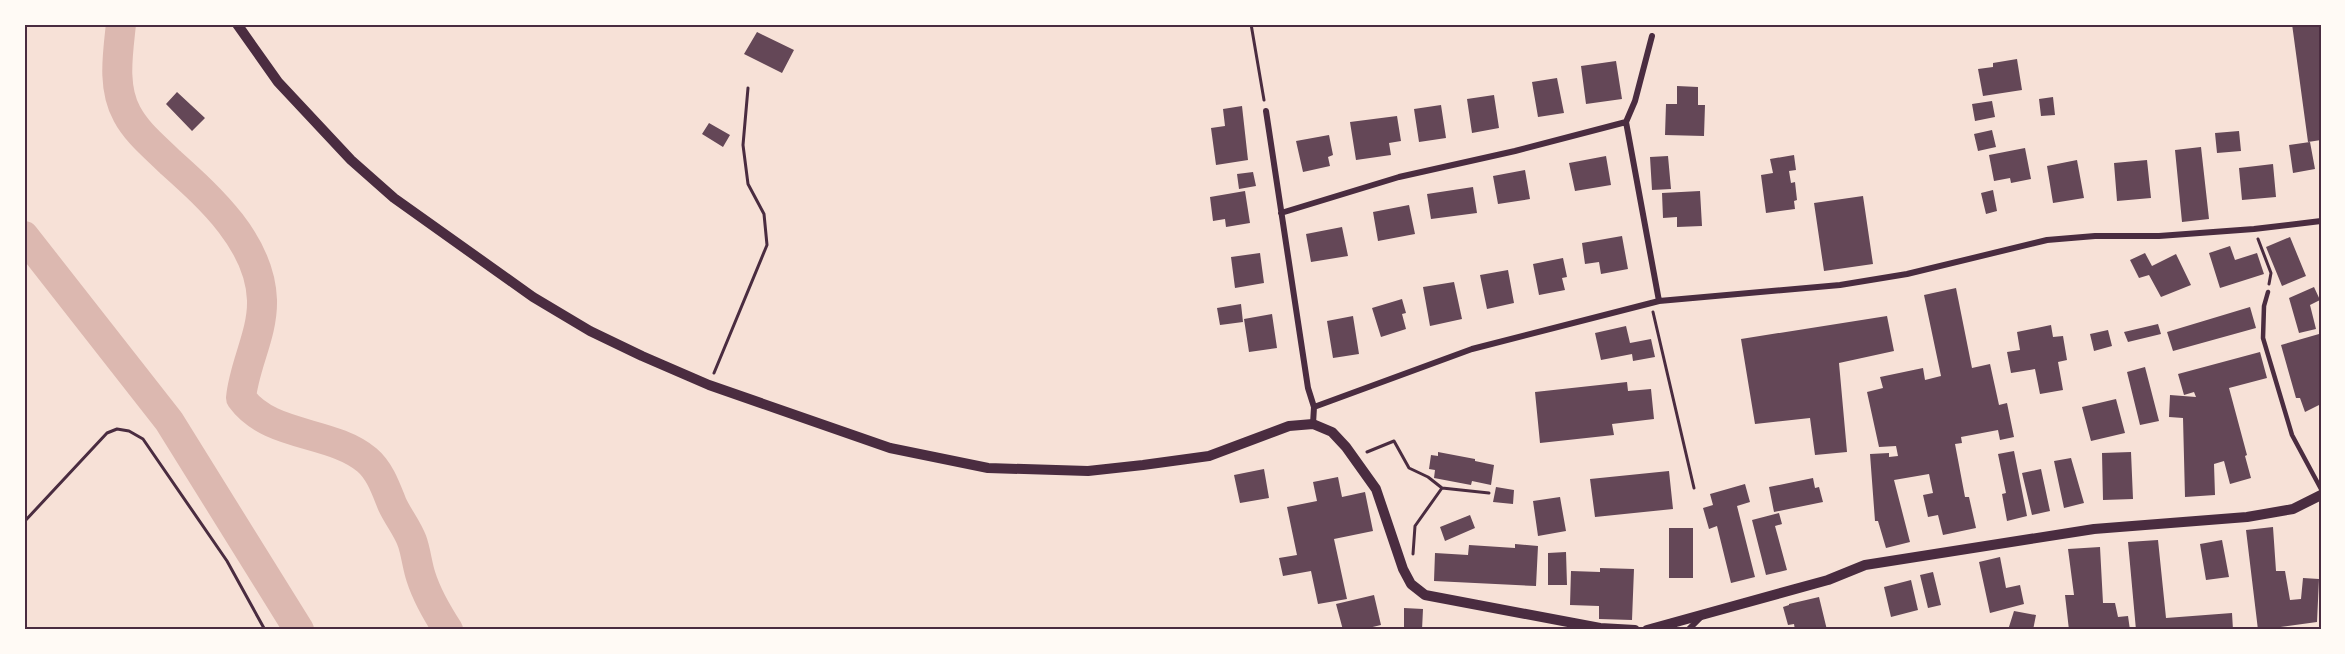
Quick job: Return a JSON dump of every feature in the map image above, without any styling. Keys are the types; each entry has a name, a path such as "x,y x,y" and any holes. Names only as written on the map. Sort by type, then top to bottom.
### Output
{"street":[{"path":"237,24 278,82 351,160 394,198 494,271 553,310 590,331 709,385 890,448 988,468 1089,471 1209,456 1289,426 1313,424 1332,432 1376,489 1402,567 1411,584 1425,595 1573,626 1635,630"},
{"path":"1652,36 1635,100 1626,122 1659,301"},
{"path":"1266,111 1308,388 1314,407 1313,424"},
{"path":"1281,213 1399,177 1515,151 1626,122"},
{"path":"1314,407 1472,349 1659,301 1813,288 1874,280 2047,240 2095,236 2159,236 2321,221"},
{"path":"1647,630 1828,580 1865,565 2094,529 2247,517 2293,509 2321,495"},
{"path":"1688,630 1704,613"}],"lane":[{"path":"2268,292 2264,306 2263,338 2292,435 2321,489"}],"path":[{"path":"1251,24 1266,111"},
{"path":"709,385 767,245 764,213 748,184 744,155 748,88"},
{"path":"2254,229 2271,273 2268,292"},
{"path":"1659,301 1652,309 1694,488"},
{"path":"24,522 107,433 117,429 129,431 143,439 174,483 227,561 265,630"},
{"path":"1354,458 1395,441 1409,468 1428,477 1442,488 1490,493"},
{"path":"1402,567 1412,564 1415,526 1442,488"}],"building":[{"path":"2292,24 2321,24 2321,140 2308,142"},
{"path":"757,32 794,50 782,73 744,54"},
{"path":"2017,59 2022,90 1983,96 1978,69 1993,67 1993,63"},
{"path":"1616,61 1622,99 1586,104 1581,66"},
{"path":"1557,78 1564,113 1538,117 1532,82"},
{"path":"1677,86 1698,87 1698,105 1705,105 1704,136 1665,135 1666,104 1677,104"},
{"path":"177,92 205,118 192,131 166,104"},
{"path":"1494,95 1499,128 1472,133 1467,99"},
{"path":"2053,97 2055,115 2041,116 2039,99"},
{"path":"1992,101 1995,117 1975,121 1972,104"},
{"path":"1441,105 1446,138 1419,142 1414,109"},
{"path":"1242,106 1248,160 1216,165 1211,128 1225,126 1223,109"},
{"path":"1397,116 1401,141 1389,143 1391,155 1356,160 1350,122"},
{"path":"709,123 730,135 723,147 702,134"},
{"path":"1992,130 1996,147 1978,151 1974,134"},
{"path":"2239,131 2241,151 2217,153 2215,133"},
{"path":"1329,135 1333,155 1328,157 1330,166 1303,172 1296,141"},
{"path":"2310,142 2315,169 2293,173 2289,145"},
{"path":"2201,147 2209,219 2182,222 2175,150"},
{"path":"2025,148 2031,179 2011,183 2010,178 1994,181 1989,155"},
{"path":"1794,155 1796,170 1789,171 1791,183 1795,182 1797,200 1794,201 1795,209 1766,213 1761,175 1773,173 1770,159"},
{"path":"1606,156 1611,185 1575,191 1569,163"},
{"path":"1668,156 1671,189 1652,190 1650,157"},
{"path":"2077,160 2084,198 2053,203 2047,166"},
{"path":"2147,160 2151,198 2117,201 2114,163"},
{"path":"2273,164 2276,197 2242,200 2239,168"},
{"path":"1525,170 1530,199 1498,204 1493,176"},
{"path":"1253,172 1256,186 1239,189 1237,174"},
{"path":"1473,187 1477,213 1431,219 1427,194"},
{"path":"1993,190 1997,211 1986,214 1981,193"},
{"path":"1245,191 1250,223 1226,227 1225,219 1213,221 1210,197"},
{"path":"1700,191 1702,226 1677,227 1677,217 1663,218 1662,193"},
{"path":"1863,196 1873,264 1824,271 1814,203"},
{"path":"1409,205 1415,234 1378,241 1373,212"},
{"path":"1342,227 1348,256 1311,262 1306,234"},
{"path":"1622,236 1628,269 1601,274 1599,262 1585,264 1582,243"},
{"path":"2290,237 2306,276 2282,286 2266,247"},
{"path":"2230,246 2235,260 2257,253 2264,274 2220,288 2209,253"},
{"path":"1260,253 1264,283 1235,288 1231,257"},
{"path":"2145,253 2152,266 2176,254 2191,285 2161,297 2149,275 2139,278 2130,260"},
{"path":"1563,258 1567,277 1562,278 1565,290 1539,295 1533,264"},
{"path":"1508,270 1514,303 1487,309 1480,275"},
{"path":"1454,282 1462,319 1430,326 1423,287"},
{"path":"2314,287 2320,300 2310,305 2316,329 2299,333 2289,298"},
{"path":"1956,288 1972,368 1990,364 1999,405 2007,403 2014,437 2000,440 1998,430 1961,437 1962,443 1955,444 1965,497 1969,497 1976,528 1943,535 1938,515 1928,517 1923,495 1933,493 1929,474 1894,480 1910,542 1886,548 1878,521 1875,521 1870,454 1889,453 1889,457 1898,456 1896,446 1879,447 1867,392 1883,388 1880,377 1923,368 1925,380 1941,376 1924,295"},
{"path":"1402,299 1406,313 1402,314 1406,329 1381,337 1372,308"},
{"path":"1241,304 1243,322 1220,325 1217,308"},
{"path":"2250,307 2256,328 2173,351 2167,332"},
{"path":"1272,314 1277,348 1249,352 1244,319"},
{"path":"1353,316 1359,354 1333,358 1327,321"},
{"path":"1887,316 1894,351 1839,363 1847,452 1815,455 1810,418 1755,424 1741,339"},
{"path":"2158,324 2161,334 2128,342 2124,332"},
{"path":"2051,325 2053,337 2063,336 2067,360 2058,362 2063,390 2040,394 2035,369 2011,373 2007,352 2020,350 2017,332"},
{"path":"1626,326 1630,343 1651,339 1655,357 1633,361 1632,354 1601,360 1595,333"},
{"path":"2108,330 2112,346 2094,351 2090,334"},
{"path":"2319,334 2321,404 2305,412 2300,398 2296,398 2281,345"},
{"path":"2260,352 2267,378 2229,388 2251,478 2230,484 2224,461 2214,464 2215,495 2185,497 2183,418 2169,417 2170,395 2196,397 2194,392 2184,395 2178,374"},
{"path":"2145,367 2159,421 2140,425 2127,372"},
{"path":"1627,382 1628,391 1651,389 1654,419 1612,424 1614,435 1540,443 1535,392"},
{"path":"2116,399 2125,433 2091,441 2082,407"},
{"path":"2014,451 2027,516 2007,521 2002,494 2006,493 1998,454"},
{"path":"1438,452 1494,465 1491,485 1472,481 1471,485 1434,478 1435,470 1429,469 1431,455 1438,456"},
{"path":"2131,452 2133,499 2103,500 2102,453"},
{"path":"2071,458 2084,503 2064,508 2054,461"},
{"path":"1264,469 1269,498 1240,503 1234,475"},
{"path":"2041,469 2050,511 2032,515 2022,473"},
{"path":"1669,471 1673,509 1595,517 1590,479"},
{"path":"1338,477 1342,497 1365,492 1373,531 1334,539 1347,599 1318,604 1311,571 1283,576 1279,558 1297,555 1287,507 1317,501 1313,482"},
{"path":"1813,478 1815,488 1819,487 1823,502 1774,512 1769,487"},
{"path":"1745,484 1750,502 1737,506 1755,577 1731,583 1717,526 1709,529 1703,508 1713,505 1710,494"},
{"path":"1496,487 1514,490 1513,504 1493,502"},
{"path":"1560,497 1566,531 1538,536 1533,501"},
{"path":"1779,513 1782,524 1775,526 1787,570 1766,575 1752,520"},
{"path":"1470,515 1475,528 1445,541 1440,527"},
{"path":"2273,527 2276,571 2285,571 2290,600 2301,599 2303,578 2319,579 2317,622 2258,630 2246,530"},
{"path":"1669,528 1693,528 1693,578 1669,578"},
{"path":"2158,540 2166,618 2232,613 2233,630 2136,630 2128,542"},
{"path":"2222,540 2229,577 2206,580 2200,544"},
{"path":"1515,544 1538,546 1536,586 1434,581 1435,553 1468,555 1469,545 1515,548"},
{"path":"2100,547 2103,603 2115,603 2118,617 2128,616 2130,630 2069,630 2065,595 2074,595 2068,549"},
{"path":"1566,552 1567,585 1548,585 1548,553"},
{"path":"2000,557 2006,588 2020,585 2024,604 1990,613 1979,562"},
{"path":"1600,568 1634,569 1632,620 1599,619 1599,606 1570,605 1571,571 1600,572"},
{"path":"1933,572 1941,605 1928,608 1920,575"},
{"path":"1911,580 1918,610 1891,617 1884,587"},
{"path":"1374,595 1381,625 1360,630 1343,630 1336,604"},
{"path":"1819,597 1827,630 1795,630 1794,624 1788,625 1783,607"},
{"path":"1404,608 1423,609 1422,630 1404,630"},
{"path":"2014,611 2036,615 2033,630 2008,630"}],"waterway":[{"path":"121,24 118,81 119,93 127,114 147,140 201,190 230,222 252,259 259,279 262,313 241,398 253,411 268,420 336,443 352,450 372,464 410,536 426,591 448,630"},
{"path":"24,236 169,421 299,630"}]}
